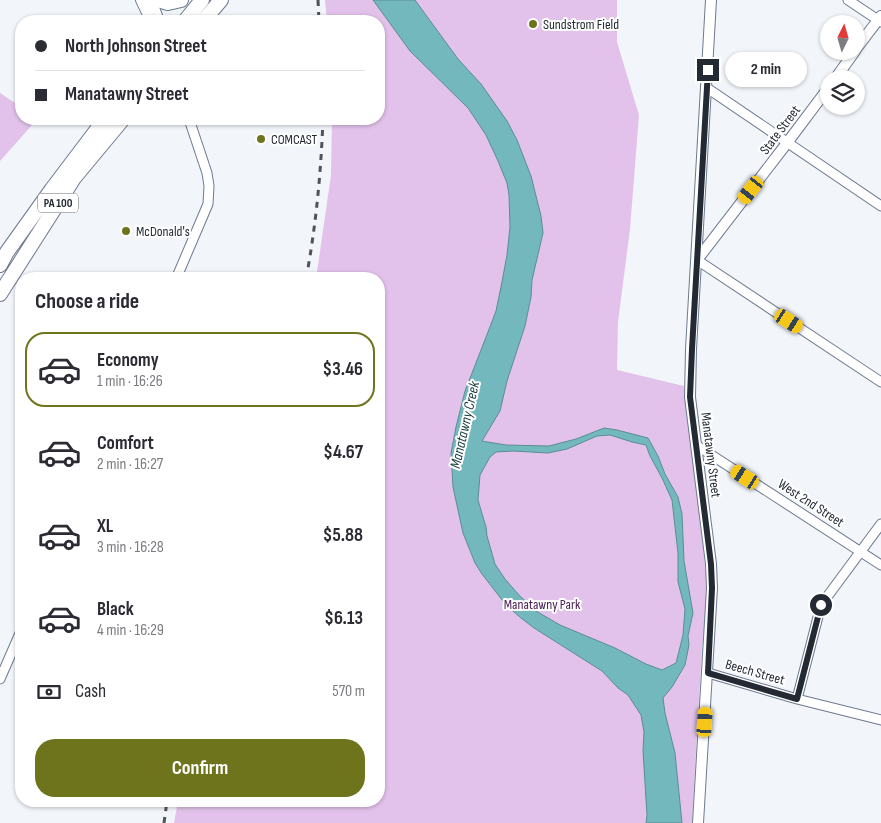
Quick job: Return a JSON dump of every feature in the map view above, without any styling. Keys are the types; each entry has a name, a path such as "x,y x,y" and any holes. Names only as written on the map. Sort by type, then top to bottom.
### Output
{"highway":[{"path":"158,0 168,3 181,0"},
{"path":"190,15 202,0"},
{"path":"208,15 221,0"},
{"name":"PA 100","path":"0,265 7,252 52,189 100,125"},
{"name":"PA 100","path":"0,294 74,178 118,125"}],"street":[{"path":"141,0 148,15"},
{"path":"151,0 157,15"},
{"name":"Manatawny Street","path":"698,823 712,611 711,572 690,397 711,0"},
{"path":"848,0 880,19 865,38"},
{"path":"707,88 881,206"},
{"name":"State Street","path":"697,260 820,99"},
{"path":"179,272 208,204 209,186 207,173 191,125"},
{"path":"697,260 881,382"},
{"name":"West 2nd Street","path":"696,445 881,565"},
{"path":"797,699 821,605 881,524"},
{"path":"0,679 15,645"},
{"name":"Beech Street","path":"708,673 797,699 881,720"}],"green space":[{"name":"Manatawny Park","path":"325,0 617,0 617,42 639,115 630,229 618,322 617,370 684,386 706,573 706,615 702,647 692,823 174,823 177,807 385,807 385,272 317,272 331,175 332,125 385,125 385,15 326,15"},
{"path":"0,93 15,103 15,125 32,125 0,161"}],"water":[{"name":"Manatawny Creek","path":"373,0 415,0 458,59 481,84 507,121 517,140 531,176 541,216 543,233 532,280 531,297 525,326 507,381 500,411 482,441 506,445 549,446 576,439 604,428 648,438 678,497 682,514 684,561 693,613 685,665 663,698 675,753 682,823 646,823 644,732 641,715 628,695 618,688 602,671 534,628 506,605 475,563 463,533 453,487 451,453 465,391 496,311 507,255 510,227 507,183 486,135 468,108 410,51","holes":["610,435 646,445 672,500 678,553 678,582 685,609 683,635 676,663 662,670 560,625 536,611 505,579 495,564 478,500 480,475 490,457 496,452 548,453 567,449 597,436"]}],"railway":[{"path":"318,0 319,15"},
{"path":"307,272 318,199 323,125"},
{"path":"164,823 166,807"}],"place":[{"name":"Sundstrom Field","path":"533,24"},
{"name":"COMCAST","path":"261,139"},
{"name":"McDonald's","path":"126,231"}],"route":[{"path":"708,70 690,397 711,564 712,611 708,673 797,699 821,605"}]}
